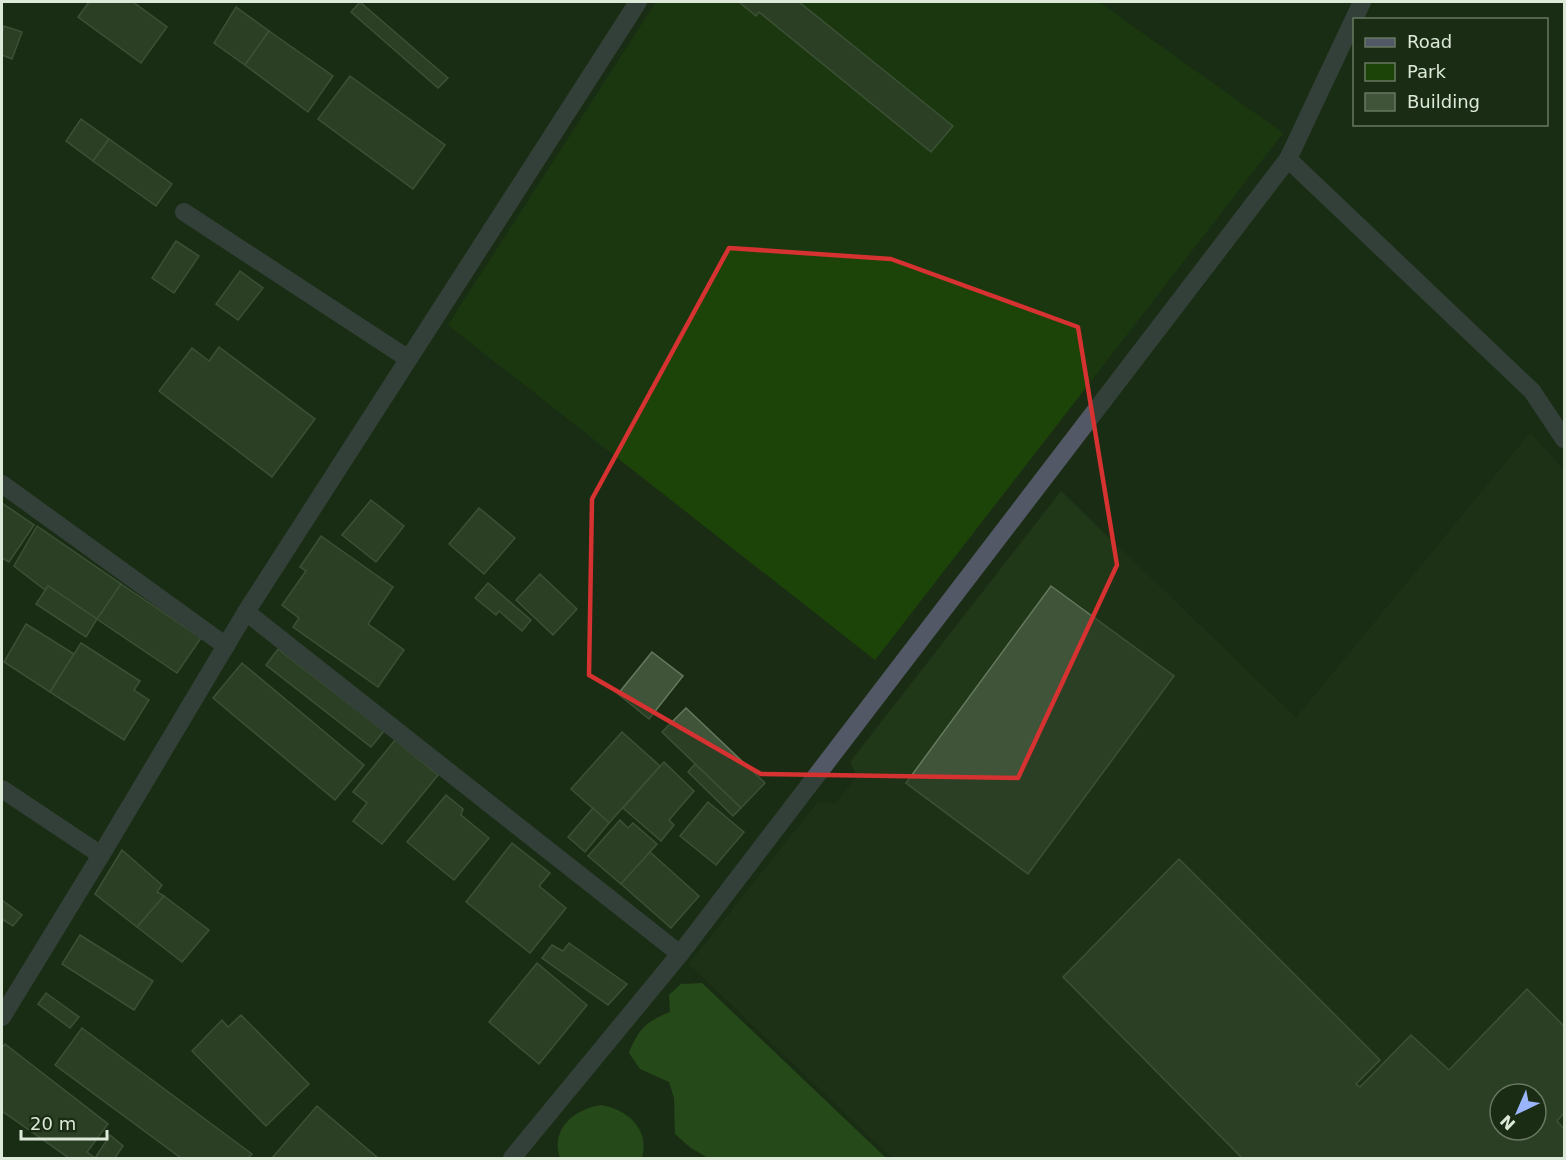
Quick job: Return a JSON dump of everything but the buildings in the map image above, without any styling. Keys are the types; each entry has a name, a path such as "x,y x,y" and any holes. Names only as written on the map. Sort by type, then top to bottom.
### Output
{"street":[{"path":"2,1017 246,612 407,358 638,2"},
{"path":"1354,18 1362,2"},
{"path":"512,1158 680,954 1288,159 1353,21"},
{"path":"1288,159 1532,391 1563,434"},
{"path":"184,212 407,358"},
{"path":"2,484 226,646"},
{"path":"246,612 680,954"},
{"path":"2,789 101,855"}],"highlighted area":[{"path":"729,248 891,259 1078,327 1117,565 1018,778 761,774 589,675 592,499"}],"shaded area":[{"path":"1530,433 1564,470 1564,1158 892,1158 689,964 818,802 835,804 857,777 850,762 1061,491 1296,718"}],"green space":[{"path":"656,2 1099,2 1283,133 875,660 448,325"},
{"path":"702,983 886,1158 708,1158 691,1148 675,1134 674,1098 669,1082 640,1069 629,1053 636,1037 644,1027 670,1012 669,995 681,984"},
{"path":"601,1105 620,1111 634,1122 643,1138 642,1158 560,1158 558,1138 567,1122 582,1111"}]}
